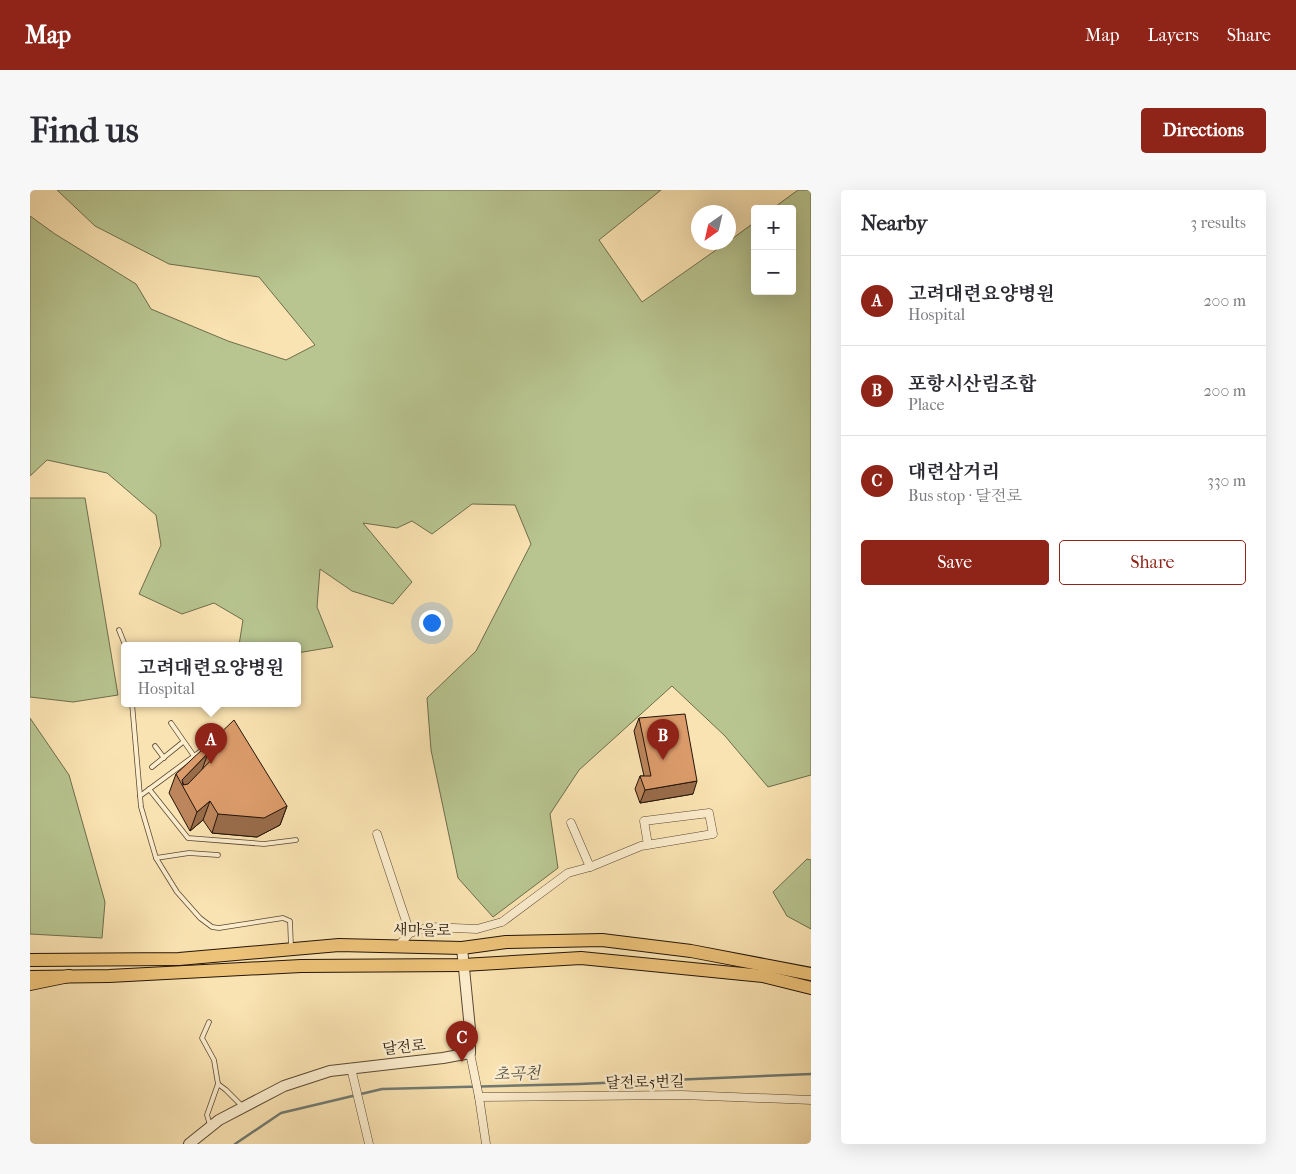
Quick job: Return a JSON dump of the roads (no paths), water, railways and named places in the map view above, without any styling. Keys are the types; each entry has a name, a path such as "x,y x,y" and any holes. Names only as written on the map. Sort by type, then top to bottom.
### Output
{"main road":[{"name":"새마을로","path":"30,960 179,959 339,945 462,948 506,942 602,940 691,951 811,974"},
{"path":"30,977 301,966 463,965 580,958 763,976 811,988"},
{"path":"30,984 68,976"}],"street":[{"path":"398,946 410,933 430,927 477,929 502,922 568,874 648,844 713,834 709,813 644,821 648,844"},
{"path":"571,823 590,867"},
{"name":"새마을로","path":"377,834 410,933"},
{"path":"462,948 470,1029 470,1053 479,1095 486,1144"},
{"name":"달전로","path":"189,1144 219,1120 284,1086 330,1071 351,1071 470,1053"},
{"path":"351,1071 369,1144"},
{"name":"달전로5번길","path":"479,1095 682,1095 811,1100"}],"lane":[{"path":"119,630 124,642"},
{"path":"132,707 141,807 156,858 177,892 200,918 212,927 219,928 283,918 290,921 291,949"},
{"path":"171,723 198,762"},
{"path":"140,796 221,737"},
{"path":"152,767 183,742"},
{"path":"155,746 164,758"},
{"path":"149,788 188,838 264,844 296,840"},
{"path":"156,858 189,853 218,855"},
{"path":"209,1022 202,1038 214,1060 218,1084 207,1114 210,1127"},
{"path":"218,1084 244,1107"}],"waterway":[{"name":"초곡천","path":"235,1144 281,1113 382,1089 579,1084 811,1074"}],"place":[{"name":"포항시산림조합","path":"663,760"},
{"name":"고려대련요양병원","path":"211,764"},
{"name":"대련삼거리","path":"462,1062"}]}
